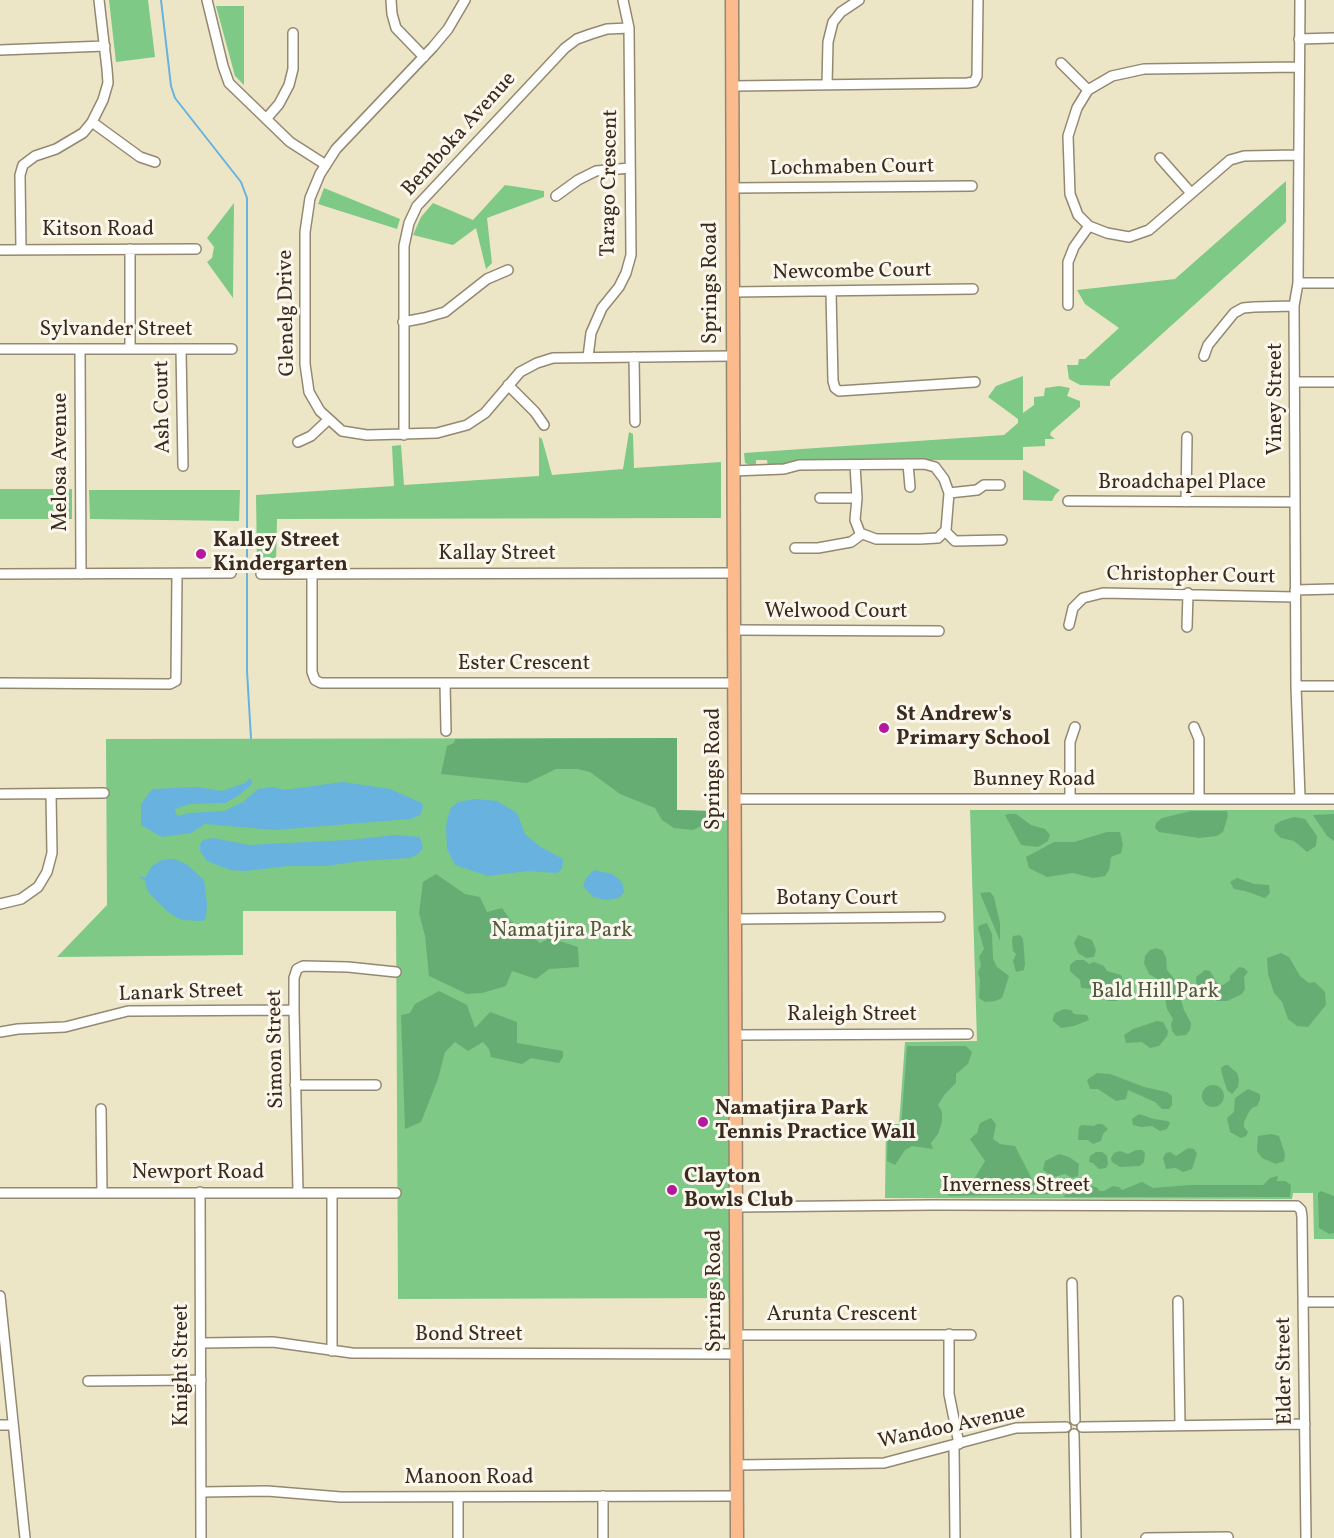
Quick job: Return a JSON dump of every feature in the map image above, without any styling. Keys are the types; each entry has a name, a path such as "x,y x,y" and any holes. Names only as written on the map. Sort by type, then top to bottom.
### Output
{"main road":[{"name":"Springs Road","path":"732,0 737,1538"}],"street":[{"path":"21,250 20,175 23,165 29,159 69,143 82,133 92,122 103,100 108,83 99,0"},
{"path":"207,0 228,80 232,87 297,147 326,165"},
{"path":"391,0 396,28 424,57"},
{"name":"Glenelg Drive","path":"465,0 448,29 424,57 342,143 326,165 310,198 306,218 305,364 307,386 312,399 328,420 342,431 367,435 437,433 467,425 485,413 520,372 553,358 732,356"},
{"name":"Tarago Crescent","path":"588,357 591,333 602,308 619,287 631,255 630,28 623,0"},
{"path":"827,85 828,42 833,22 841,12 859,0"},
{"path":"733,86 974,82 977,76 978,0"},
{"name":"Viney Street","path":"1300,0 1298,283 1294,306 1296,686 1300,798"},
{"name":"Bemboka Avenue","path":"404,435 404,246 408,223 417,206 565,48 577,39 607,29 630,28"},
{"path":"266,119 279,104 289,85 293,33"},
{"path":"1299,39 1334,38"},
{"path":"0,50 105,46"},
{"path":"1061,63 1088,90"},
{"path":"1298,155 1244,156 1230,160 1149,230 1129,237 1107,233 1089,226 1078,215 1070,194 1068,136 1077,108 1088,90 1113,76 1144,69 1299,67"},
{"path":"92,122 140,157 155,162"},
{"path":"1160,158 1191,193"},
{"path":"556,196 578,180 596,171 630,168"},
{"name":"Lochmaben Court","path":"732,188 972,186"},
{"path":"1068,305 1068,262 1074,247 1089,226"},
{"path":"130,249 130,349"},
{"name":"Kitson Road","path":"0,250 195,249"},
{"path":"403,322 445,312 487,279 508,270"},
{"path":"1298,283 1334,283"},
{"name":"Newcombe Court","path":"732,292 973,289"},
{"path":"831,292 833,381 839,392 975,382"},
{"path":"1204,356 1208,345 1234,313 1254,306 1294,306"},
{"name":"Sylvander Street","path":"0,349 232,349"},
{"name":"Melosa Avenue","path":"80,349 81,574"},
{"name":"Ash Court","path":"181,349 183,466"},
{"path":"634,357 635,422"},
{"path":"1296,382 1334,382"},
{"path":"508,385 544,424"},
{"path":"298,442 311,436 328,420"},
{"path":"1186,501 1187,437"},
{"path":"908,464 910,487"},
{"path":"733,471 784,469 799,465 924,464 935,467 944,479 949,493 948,523 945,531 938,538 927,539 876,539 860,533 855,520 857,498 855,465"},
{"path":"949,493 977,490 984,485 1000,484"},
{"path":"820,498 857,498"},
{"name":"Broadchapel Place","path":"1068,501 1295,502"},
{"path":"945,531 953,540 1002,540"},
{"path":"795,548 818,548 851,542 862,534"},
{"path":"0,574 231,573"},
{"name":"Kallay Street","path":"261,574 733,573"},
{"path":"0,683 179,684 177,574"},
{"name":"Ester Crescent","path":"312,574 312,683 734,683"},
{"name":"Christopher Court","path":"1069,625 1073,608 1083,598 1103,592 1295,593 1334,590"},
{"path":"1187,627 1188,593"},
{"name":"Welwood Court","path":"733,630 939,631"},
{"path":"445,683 446,731"},
{"path":"1296,686 1334,686"},
{"path":"1070,798 1070,742 1075,727"},
{"path":"1194,727 1199,739 1199,798"},
{"path":"0,794 104,793"},
{"path":"0,904 21,899 38,887 47,872 52,853 51,794"},
{"name":"Bunney Road","path":"735,800 1334,799"},
{"name":"Botany Court","path":"735,919 940,917"},
{"name":"Simon Street","path":"298,1192 294,1010 294,978 297,969 303,966 348,967 396,972"},
{"name":"Lanark Street","path":"0,1032 65,1027 128,1011 294,1010"},
{"name":"Raleigh Street","path":"735,1035 968,1034"},
{"path":"295,1085 376,1085"},
{"path":"101,1109 102,1193"},
{"name":"Knight Street","path":"200,1192 201,1538"},
{"name":"Newport Road","path":"0,1193 396,1193"},
{"path":"332,1193 332,1351"},
{"name":"Inverness Street","path":"735,1207 933,1204 1297,1206"},
{"name":"Elder Street","path":"1297,1206 1301,1210 1302,1217 1306,1538"},
{"path":"1072,1283 1079,1423 1079,1432 1074,1434"},
{"path":"0,1296 25,1538"},
{"path":"1178,1301 1180,1425"},
{"path":"1303,1302 1334,1302"},
{"path":"949,1334 949,1394 957,1445 955,1538"},
{"name":"Arunta Crescent","path":"736,1335 971,1335"},
{"name":"Bond Street","path":"202,1342 273,1342 352,1353 736,1354"},
{"path":"87,1381 201,1380"},
{"path":"1074,1434 1070,1433 1066,1427 1070,1422 1180,1425 1305,1424"},
{"path":"0,1425 13,1425"},
{"name":"Wandoo Avenue","path":"737,1465 884,1464 1016,1428 1066,1427"},
{"path":"1074,1434 1076,1538"},
{"name":"Manoon Road","path":"201,1492 267,1491 341,1497 737,1496"},
{"path":"603,1496 603,1538"},
{"path":"458,1497 458,1538"},
{"path":"1146,1538 1228,1537"}],"green space":[{"path":"109,0 148,0 155,57 116,62"},
{"path":"216,6 244,6 244,85 235,76"},
{"path":"1286,181 1286,222 1110,381 1110,386 1080,385 1069,379 1067,365 1078,365 1079,359 1085,359 1119,328 1085,304 1077,290 1175,279"},
{"path":"505,185 544,191 544,197 487,218 492,263 486,269 476,228 453,245 413,235 421,217 433,203 473,220"},
{"path":"324,188 400,219 397,229 318,204"},
{"path":"234,203 233,298 207,262 212,258 214,247 207,238"},
{"path":"1023,376 1023,413 1034,405 1034,397 1044,396 1045,388 1059,386 1070,388 1067,396 1080,401 1080,407 1051,432 1050,435 1055,439 1045,439 1045,446 1023,447 1023,460 799,460 787,465 768,467 767,460 756,460 756,467 745,463 744,453 1004,435 1018,423 1018,419 988,397 996,386"},
{"path":"629,432 633,434 634,468 721,462 721,518 277,519 276,565 257,565 256,495 394,486 392,446 401,445 404,485 539,476 539,437 542,439 552,475 623,469"},
{"path":"1023,470 1060,490 1052,501 1023,500"},
{"path":"0,489 72,489 72,519 0,519"},
{"path":"89,490 240,490 239,521 90,519"},
{"name":"Namatjira Park","path":"677,738 677,810 728,812 730,1298 398,1299 396,911 243,911 243,955 57,957 107,905 106,739"},
{"path":"677,738 677,810 715,811 716,813 715,817 693,830 674,828 662,820 655,808 620,794 590,772 578,769 556,769 527,783 441,774 447,746 454,743 455,739"},
{"name":"Bald Hill Park","path":"970,810 1334,810 1334,1239 1314,1239 1313,1193 1293,1193 1292,1199 885,1198 886,1124 899,1124 905,1042 977,1041"},
{"path":"1191,811 1227,811 1228,816 1223,832 1217,836 1199,838 1159,832 1155,828 1156,823 1162,818"},
{"path":"1016,814 1031,825 1045,829 1050,835 1048,841 1038,847 1021,845 1005,815"},
{"path":"1334,814 1334,841 1327,836 1313,815"},
{"path":"1294,817 1305,819 1317,836 1316,846 1307,852 1294,841 1281,838 1274,831 1275,825"},
{"path":"1107,832 1120,832 1123,845 1121,853 1111,857 1109,870 1105,876 1093,878 1073,873 1047,877 1029,868 1026,857 1054,842 1074,842"},
{"path":"436,874 465,894 480,897 487,912 502,908 511,921 540,943 550,938 578,947 579,967 549,969 536,979 512,971 506,986 482,993 467,994 429,976 425,936 419,913 423,882"},
{"path":"1237,878 1254,884 1269,885 1270,893 1265,898 1234,889 1230,882"},
{"path":"990,892 994,897 1000,923 1000,941 980,893"},
{"path":"987,923 992,934 993,959 997,967 1009,976 1002,998 985,1002 979,998 978,973 981,965 979,957 984,949 978,928"},
{"path":"1020,935 1023,939 1025,964 1024,970 1016,972 1013,961 1016,954 1013,951 1012,941 1013,936"},
{"path":"1078,935 1092,940 1096,950 1094,957 1086,958 1078,953 1074,943"},
{"path":"1156,948 1162,950 1166,957 1167,970 1175,980 1184,1010 1191,1023 1186,1035 1176,1036 1172,1031 1173,1019 1167,1009 1162,982 1149,974 1144,963 1145,956 1150,950"},
{"path":"1281,953 1289,957 1300,976 1309,983 1315,982 1325,992 1326,1005 1308,1027 1297,1026 1288,1019 1282,1002 1274,993 1268,974 1267,958"},
{"path":"1076,960 1084,960 1089,964 1094,962 1104,966 1107,971 1121,975 1125,986 1117,1001 1108,1001 1103,996 1096,996 1092,989 1081,988 1080,980 1070,971 1070,965"},
{"path":"1239,967 1248,972 1244,977 1245,989 1242,994 1227,1001 1217,1001 1208,993 1201,991 1196,982 1196,977 1205,970 1210,971 1218,985 1223,985 1230,980 1230,976"},
{"path":"439,991 467,1005 475,1028 490,1012 517,1022 517,1043 563,1051 563,1057 559,1063 531,1058 522,1064 491,1057 489,1049 483,1042 468,1051 455,1042 445,1052 438,1079 421,1122 405,1129 401,1015 410,1013 415,1004"},
{"path":"1064,1009 1071,1010 1074,1014 1087,1015 1089,1020 1061,1028 1053,1021 1053,1018 1055,1013"},
{"path":"1157,1021 1163,1022 1168,1031 1159,1046 1150,1048 1142,1042 1126,1043 1124,1035 1133,1029"},
{"path":"907,1046 966,1046 972,1052 968,1064 956,1074 956,1083 938,1105 942,1112 942,1122 938,1134 931,1143 933,1149 912,1146 905,1150 895,1165 887,1161 888,1128 901,1128"},
{"path":"1225,1065 1237,1073 1239,1080 1238,1087 1232,1094 1227,1090 1222,1074 1221,1068"},
{"path":"1097,1073 1110,1074 1144,1087 1167,1092 1172,1096 1172,1105 1169,1109 1162,1109 1155,1102 1128,1090 1126,1099 1116,1101 1098,1089 1090,1089 1087,1080"},
{"path":"1213,1085 1221,1088 1224,1096 1221,1104 1213,1107 1205,1104 1202,1096 1205,1088"},
{"path":"1248,1089 1260,1094 1260,1100 1257,1106 1249,1112 1244,1122 1244,1127 1248,1132 1241,1138 1230,1132 1227,1118 1234,1112 1235,1098"},
{"path":"1139,1114 1170,1123 1167,1129 1160,1131 1152,1126 1133,1125 1132,1119"},
{"path":"991,1118 996,1124 993,1139 1000,1144 1015,1146 1035,1185 1046,1188 1056,1182 1061,1182 1062,1187 1058,1194 949,1196 942,1183 973,1181 985,1161 970,1139 977,1133 980,1123"},
{"path":"1102,1124 1108,1129 1101,1141 1093,1144 1088,1140 1078,1140 1079,1127"},
{"path":"1271,1134 1279,1136 1285,1154 1284,1161 1276,1164 1262,1158 1257,1151 1258,1136"},
{"path":"1188,1148 1194,1149 1197,1154 1192,1169 1183,1172 1176,1168 1166,1169 1163,1158 1166,1153 1170,1152 1176,1156"},
{"path":"1142,1150 1145,1153 1144,1162 1140,1166 1120,1167 1112,1162 1111,1158 1114,1153 1120,1151 1128,1154"},
{"path":"1096,1152 1102,1152 1107,1156 1106,1168 1099,1169 1089,1162 1090,1156"},
{"path":"1059,1154 1079,1164 1078,1176 1072,1178 1065,1174 1054,1177 1043,1170 1045,1161"},
{"path":"1278,1176 1277,1181 1285,1181 1291,1185 1290,1197 1064,1197 1068,1189 1077,1192 1083,1191 1084,1187 1092,1186 1098,1188 1099,1191 1104,1191 1113,1186 1122,1190 1142,1182 1153,1188 1190,1185 1263,1185 1270,1178"},
{"path":"1321,1191 1334,1196 1334,1233 1329,1234 1319,1228 1318,1193"}],"water":[{"path":"250,778 251,785 225,803 190,804 175,809 176,814 178,816 224,811 243,802 258,789 273,787 284,790 343,782 390,789 422,803 423,808 420,815 410,819 274,830 205,824 191,833 162,837 141,825 141,804 152,789 197,787 222,791 245,783"},
{"path":"475,799 497,801 517,813 525,834 539,846 563,859 562,869 557,873 528,871 488,876 455,865 447,849 446,827 450,809 458,802"},
{"path":"396,835 420,837 423,848 410,858 245,871 230,870 207,861 200,851 203,840 213,838 249,845"},
{"path":"174,859 186,864 204,880 207,904 206,917 203,921 182,920 169,913 149,893 145,884 146,876 152,866 162,860"},
{"path":"594,870 612,874 622,882 624,892 619,898 605,900 593,897 583,886 586,878"}],"waterway":[{"path":"161,0 171,86 175,98 241,182 247,198 247,671 251,738"},
{"path":"141,877 148,881"}],"place":[{"name":"Kalley Street Kindergarten","path":"201,554"},
{"name":"St Andrew's Primary School","path":"884,728"},
{"name":"Namatjira Park Tennis Practice Wall","path":"703,1122"},
{"name":"Clayton Bowls Club","path":"672,1190"}]}
